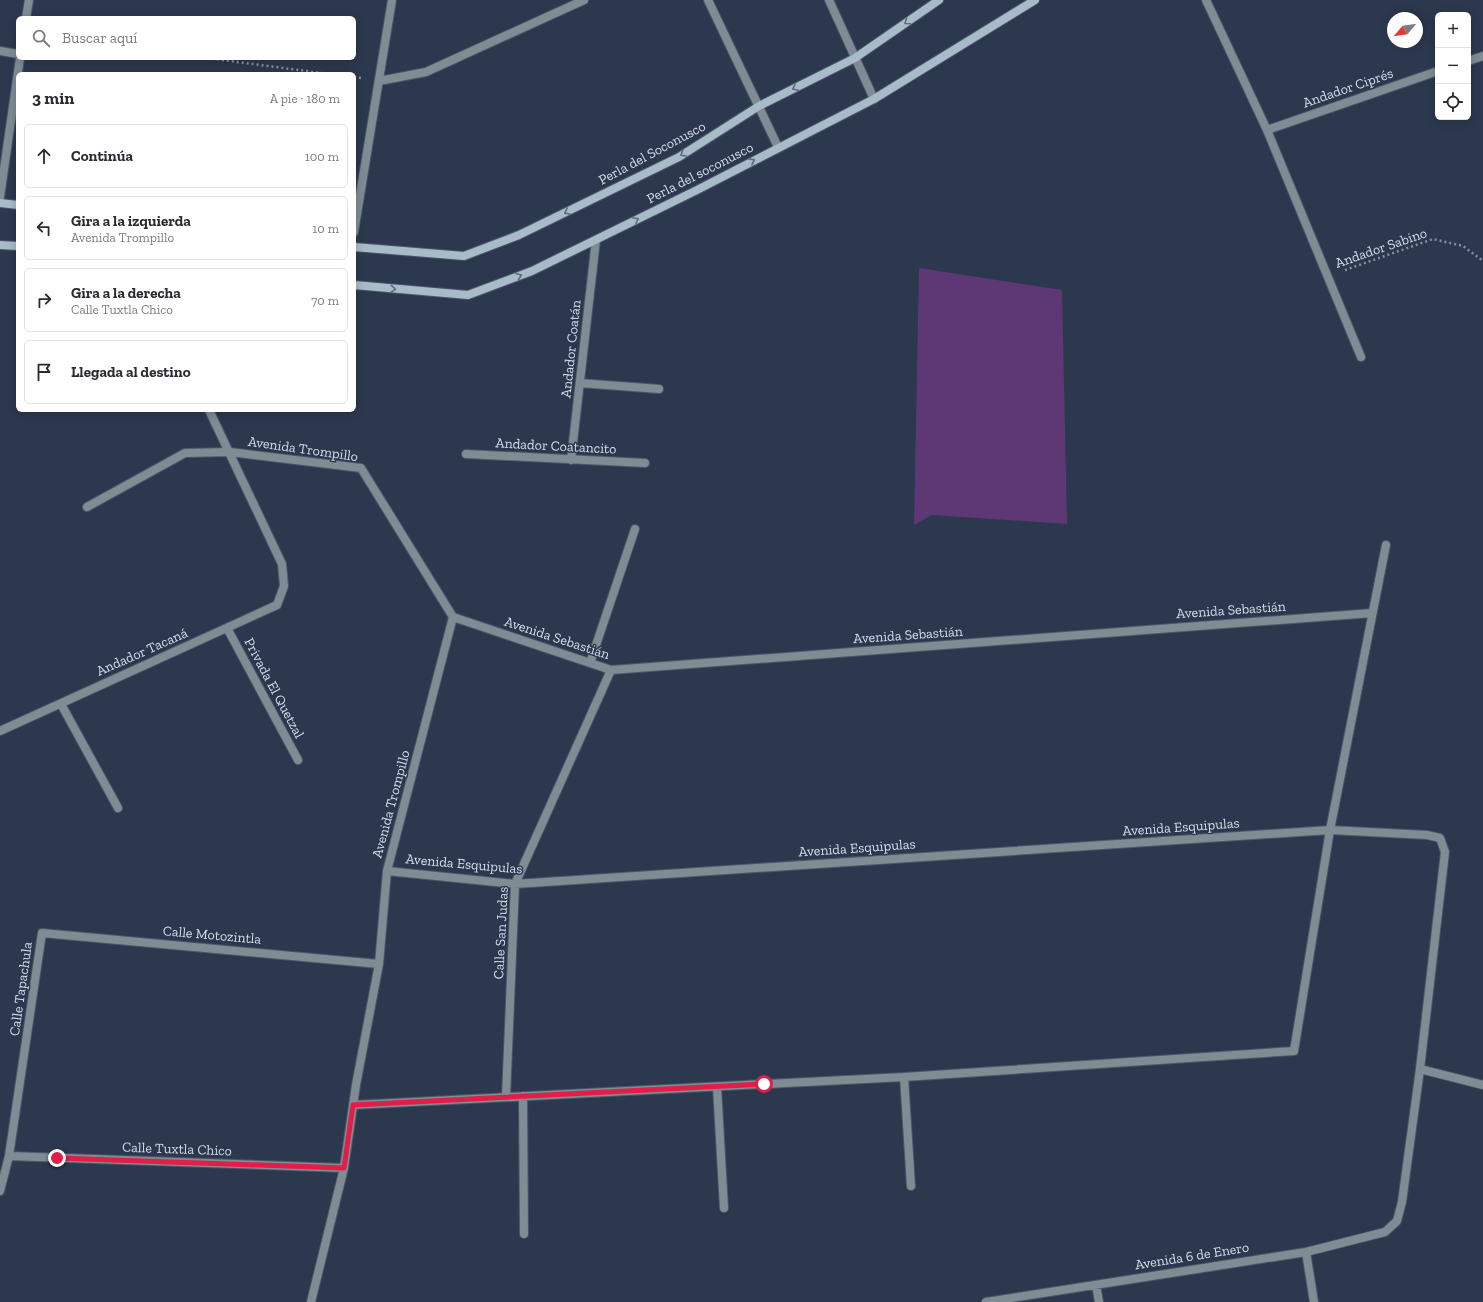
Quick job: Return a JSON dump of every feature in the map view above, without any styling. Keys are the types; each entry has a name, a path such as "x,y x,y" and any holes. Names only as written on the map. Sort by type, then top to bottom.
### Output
{"main road":[{"name":"Perla del Soconusco","path":"356,247 464,256 518,236 679,157 759,106 855,58 939,0"},
{"name":"Perla del soconusco","path":"356,285 468,296 532,271 697,190 874,99 1035,0"},
{"path":"0,203 16,205"},
{"path":"0,245 16,246"}],"street":[{"path":"26,16 29,0"},
{"path":"356,220 392,0"},
{"path":"379,81 426,72 584,0"},
{"path":"708,0 778,148"},
{"path":"829,0 874,99"},
{"path":"1206,0 1267,130 1361,357"},
{"path":"0,51 16,54"},
{"path":"1471,60 1483,56"},
{"path":"18,72 20,60"},
{"name":"Andador Ciprés","path":"1267,130 1435,72"},
{"path":"0,197 16,86"},
{"name":"Andador Coatán","path":"571,460 596,240"},
{"path":"580,383 659,389"},
{"path":"87,507 185,453 230,452 210,412"},
{"name":"Andador Tacaná","path":"0,731 277,605 284,586 282,564 230,452"},
{"name":"Avenida Trompillo","path":"230,452 361,468 453,617 387,871 379,964 353,1105 344,1168 311,1302"},
{"name":"Andador Coatancito","path":"466,454 645,464"},
{"path":"590,663 635,529"},
{"path":"353,1105 904,1077 1294,1051 1330,830 1386,545"},
{"name":"Avenida Sebastián","path":"453,617 611,670 1372,613"},
{"name":"Privada El Quetzal","path":"227,628 298,760"},
{"name":"Calle San Judas","path":"506,1097 515,884 611,670"},
{"path":"61,704 118,808"},
{"name":"Avenida Esquipulas","path":"387,871 515,884 1330,830 1427,835 1440,838 1444,852 1420,1069"},
{"name":"Calle Motozintla","path":"42,933 379,964"},
{"name":"Calle Tapachula","path":"0,1191 9,1156 42,933"},
{"path":"1420,1069 1483,1085"},
{"name":"Avenida 6 de Enero","path":"986,1302 1306,1252 1385,1232 1397,1221 1402,1202 1420,1069"},
{"path":"904,1077 911,1186"},
{"path":"717,1087 724,1208"},
{"path":"523,1096 524,1234"},
{"name":"Calle Tuxtla Chico","path":"9,1156 344,1168"},
{"path":"1306,1252 1314,1302"},
{"path":"1096,1285 1099,1302"}],"path":[{"path":"222,60 314,72"},
{"name":"Andador Sabino","path":"1328,277 1433,239 1463,246 1483,261"}],"shaded area":[{"path":"919,268 1062,290 1067,524 932,515 914,525"}],"route":[{"path":"57,1158 344,1168 353,1105 764,1084"}]}
